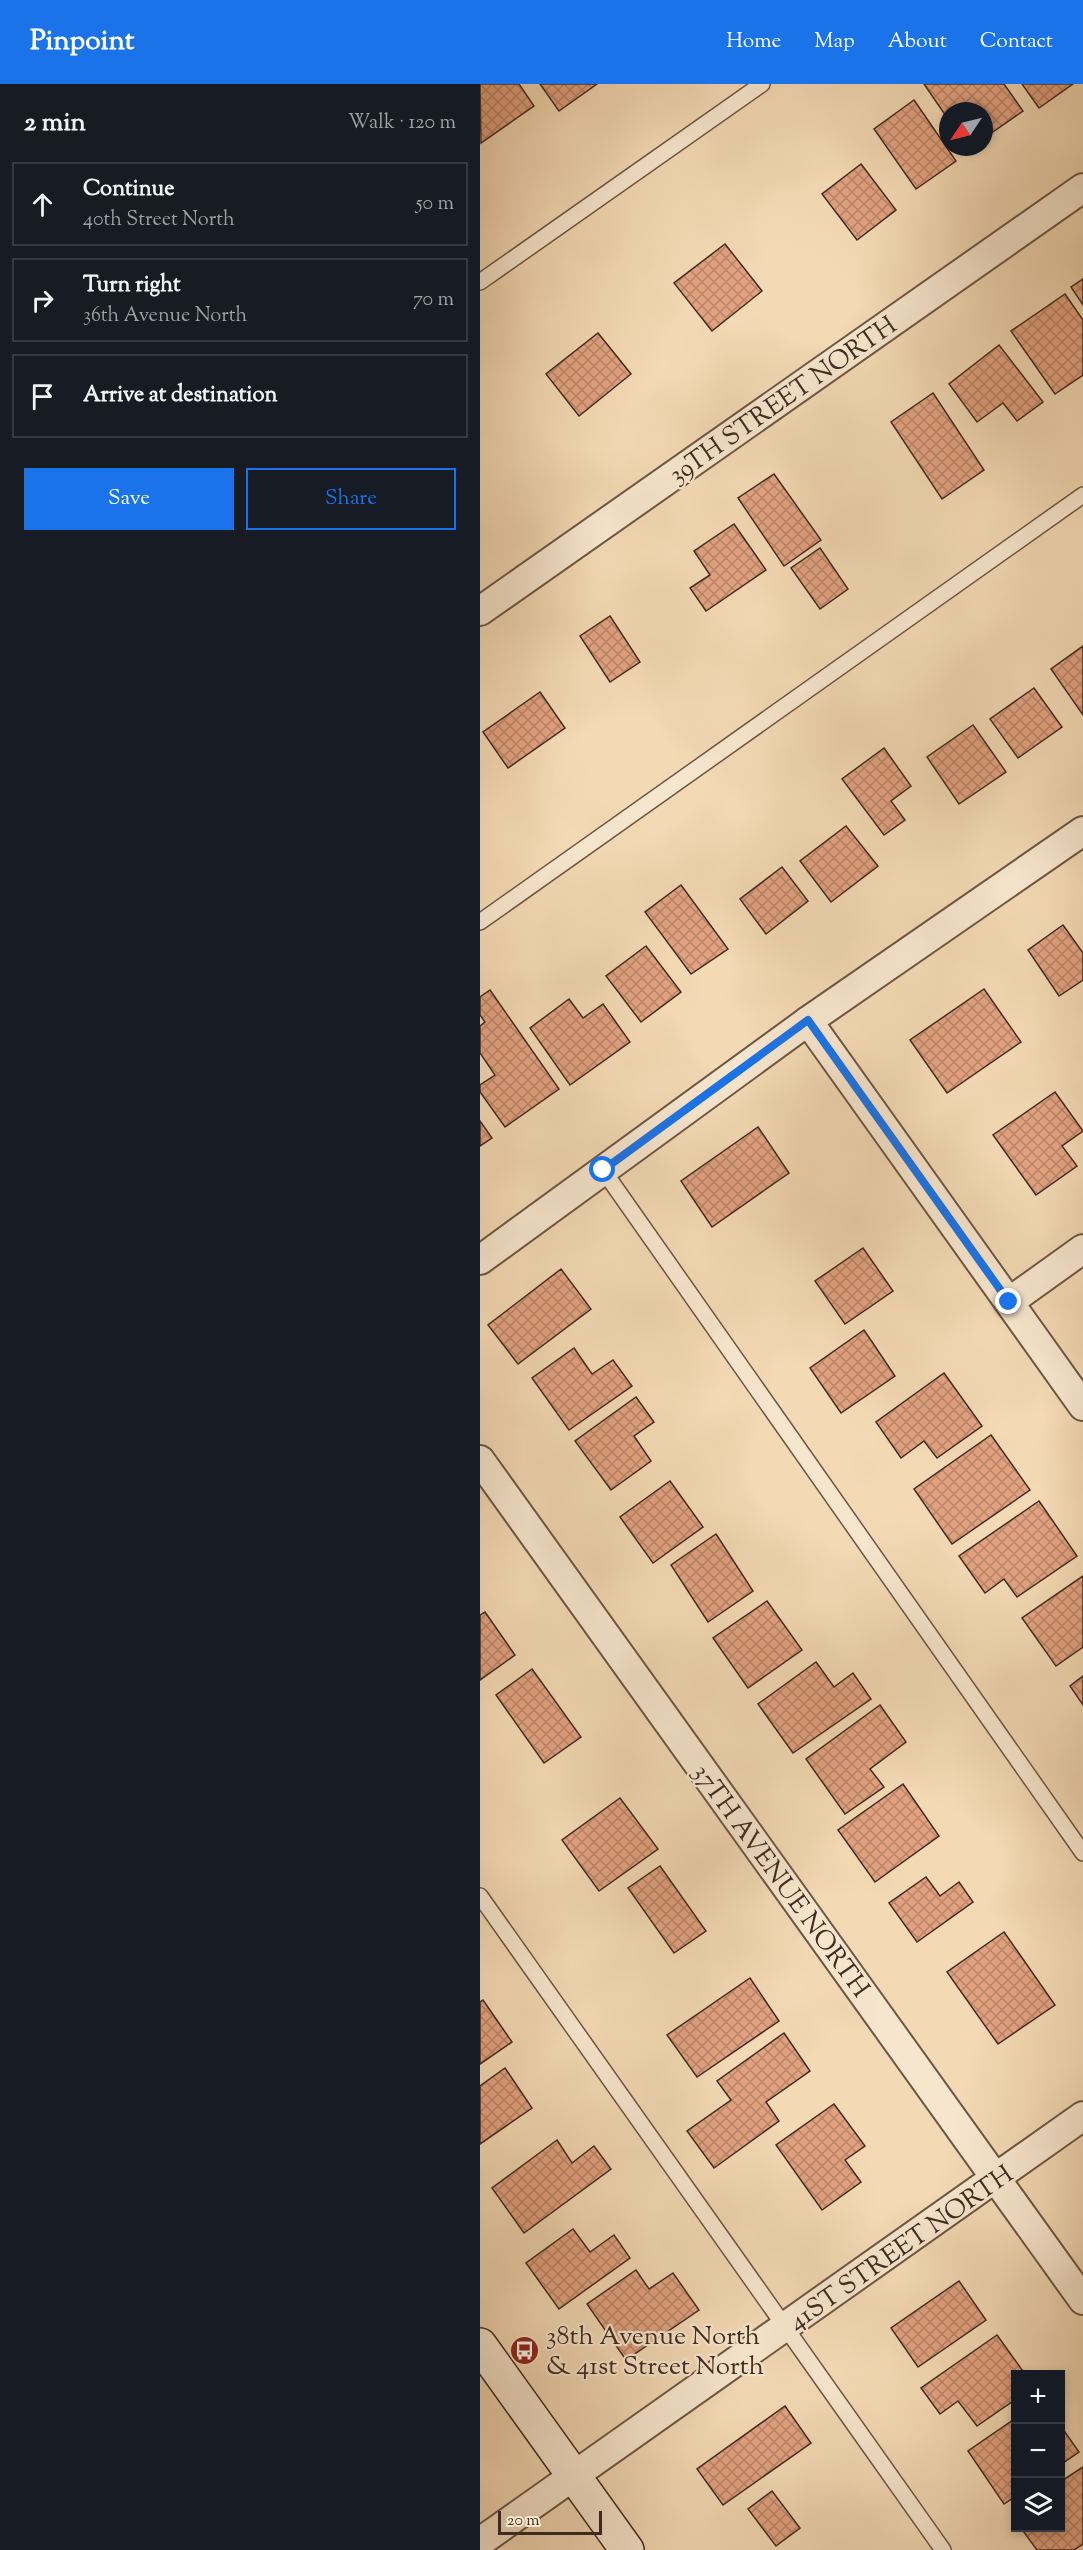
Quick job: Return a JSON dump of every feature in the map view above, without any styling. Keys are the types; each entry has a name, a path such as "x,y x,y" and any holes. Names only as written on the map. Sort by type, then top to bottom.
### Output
{"main road":[{"path":"480,2345 627,2550"}],"street":[{"name":"39TH STREET NORTH","path":"480,611 1083,188"},
{"path":"480,1260 808,1020 1083,831"},
{"path":"808,1020 1083,1406"},
{"path":"1009,1302 1083,1250"},
{"name":"37TH AVENUE NORTH","path":"480,1460 1083,2301"},
{"name":"41ST STREET NORTH","path":"480,2541 575,2477 1083,2116"}],"lane":[{"path":"480,282 762,84"},
{"path":"480,922 1083,495"},
{"path":"603,1170 1083,1853"},
{"path":"480,1896 943,2550"}],"building":[{"path":"480,84 519,84 534,106 481,143"},
{"path":"540,84 597,84 559,111"},
{"path":"924,84 1004,84 1023,111 993,132 993,102 939,102 939,106"},
{"path":"1022,84 1073,84 1039,108"},
{"path":"914,100 939,136 939,156 953,156 956,161 916,189 874,129"},
{"path":"861,164 896,210 857,240 822,194"},
{"path":"725,244 762,291 712,331 674,283"},
{"path":"1083,279 1083,305 1071,287"},
{"path":"1065,294 1083,320 1083,375 1055,394 1011,331"},
{"path":"598,333 631,374 579,416 546,374"},
{"path":"999,345 1043,402 1017,421 1003,403 977,422 949,384"},
{"path":"933,393 984,470 942,499 891,422"},
{"path":"774,474 821,540 784,566 738,498"},
{"path":"734,524 766,570 706,611 690,588 710,575 694,551"},
{"path":"820,548 848,589 820,609 791,568"},
{"path":"610,616 640,662 610,682 580,636"},
{"path":"1083,646 1083,715 1051,669"},
{"path":"1034,688 1062,727 1018,758 990,719"},
{"path":"540,692 565,728 508,768 483,732"},
{"path":"973,725 1006,772 959,804 927,757"},
{"path":"884,748 911,786 891,801 905,820 884,835 842,779"},
{"path":"846,826 878,866 831,902 800,861"},
{"path":"782,867 808,901 766,934 740,899"},
{"path":"681,885 728,949 691,974 645,912"},
{"path":"1063,925 1083,953 1083,980 1059,996 1028,950"},
{"path":"646,946 681,992 641,1022 606,976"},
{"path":"984,989 1021,1042 947,1093 910,1040"},
{"path":"490,990 559,1089 505,1127 480,1092 480,1085 495,1075 480,1053 480,1026 485,1022 480,1015 480,997"},
{"path":"569,999 583,1018 603,1004 630,1042 570,1085 530,1028"},
{"path":"1055,1092 1083,1131 1062,1146 1077,1166 1036,1195 993,1135"},
{"path":"480,1121 492,1138 480,1146"},
{"path":"758,1127 789,1173 712,1227 681,1181"},
{"path":"863,1248 893,1291 845,1324 815,1281"},
{"path":"561,1269 591,1309 518,1364 488,1325"},
{"path":"864,1330 895,1376 841,1413 810,1368"},
{"path":"574,1348 592,1374 613,1360 632,1386 569,1430 532,1378"},
{"path":"944,1373 982,1426 937,1458 924,1441 901,1458 876,1422"},
{"path":"636,1397 654,1422 634,1436 651,1461 611,1490 575,1441"},
{"path":"991,1435 1030,1490 952,1544 914,1489"},
{"path":"670,1481 703,1527 653,1563 620,1517"},
{"path":"1039,1501 1077,1556 1017,1597 1004,1579 985,1593 959,1556"},
{"path":"716,1534 753,1591 708,1622 671,1565"},
{"path":"1083,1576 1083,1647 1056,1666 1022,1618"},
{"path":"767,1601 802,1650 748,1688 713,1638"},
{"path":"485,1612 515,1655 480,1680 480,1615"},
{"path":"816,1662 834,1687 853,1673 871,1699 793,1753 758,1704"},
{"path":"532,1669 581,1737 544,1763 496,1695"},
{"path":"1083,1676 1083,1705 1070,1686"},
{"path":"880,1705 906,1742 870,1769 884,1787 845,1814 806,1759"},
{"path":"903,1784 939,1836 875,1882 838,1830"},
{"path":"620,1798 658,1849 599,1891 562,1840"},
{"path":"660,1866 706,1931 674,1953 628,1888"},
{"path":"926,1877 940,1896 959,1882 973,1902 917,1942 889,1903"},
{"path":"1004,1932 1055,2005 998,2044 947,1972"},
{"path":"750,1978 779,2021 697,2077 667,2035"},
{"path":"483,2000 512,2042 480,2064 480,2002"},
{"path":"784,2033 810,2071 766,2102 779,2121 714,2168 687,2131 731,2100 717,2081"},
{"path":"505,2068 532,2108 480,2144 480,2086"},
{"path":"834,2104 865,2146 845,2160 861,2182 822,2210 776,2145"},
{"path":"557,2140 572,2163 594,2146 611,2169 524,2233 492,2188"},
{"path":"573,2229 590,2252 614,2235 630,2258 559,2309 526,2263"},
{"path":"636,2270 649,2289 673,2273 699,2310 626,2360 587,2304"},
{"path":"959,2281 986,2320 918,2367 891,2328"},
{"path":"997,2335 1022,2370 1011,2370 1011,2402 977,2426 958,2401 940,2414 921,2388"},
{"path":"785,2406 811,2443 723,2505 697,2469"},
{"path":"1011,2421 1011,2499 1004,2504 968,2451"},
{"path":"1065,2432 1079,2452 1065,2462"},
{"path":"1083,2467 1083,2544 1074,2550 1037,2550 1024,2532 1065,2532 1065,2479"},
{"path":"772,2491 800,2528 776,2546 748,2509"}],"place":[{"name":"38th Avenue North & 41st Street North","path":"525,2350"}],"route":[{"path":"603,1170 808,1020 1009,1302"}]}
